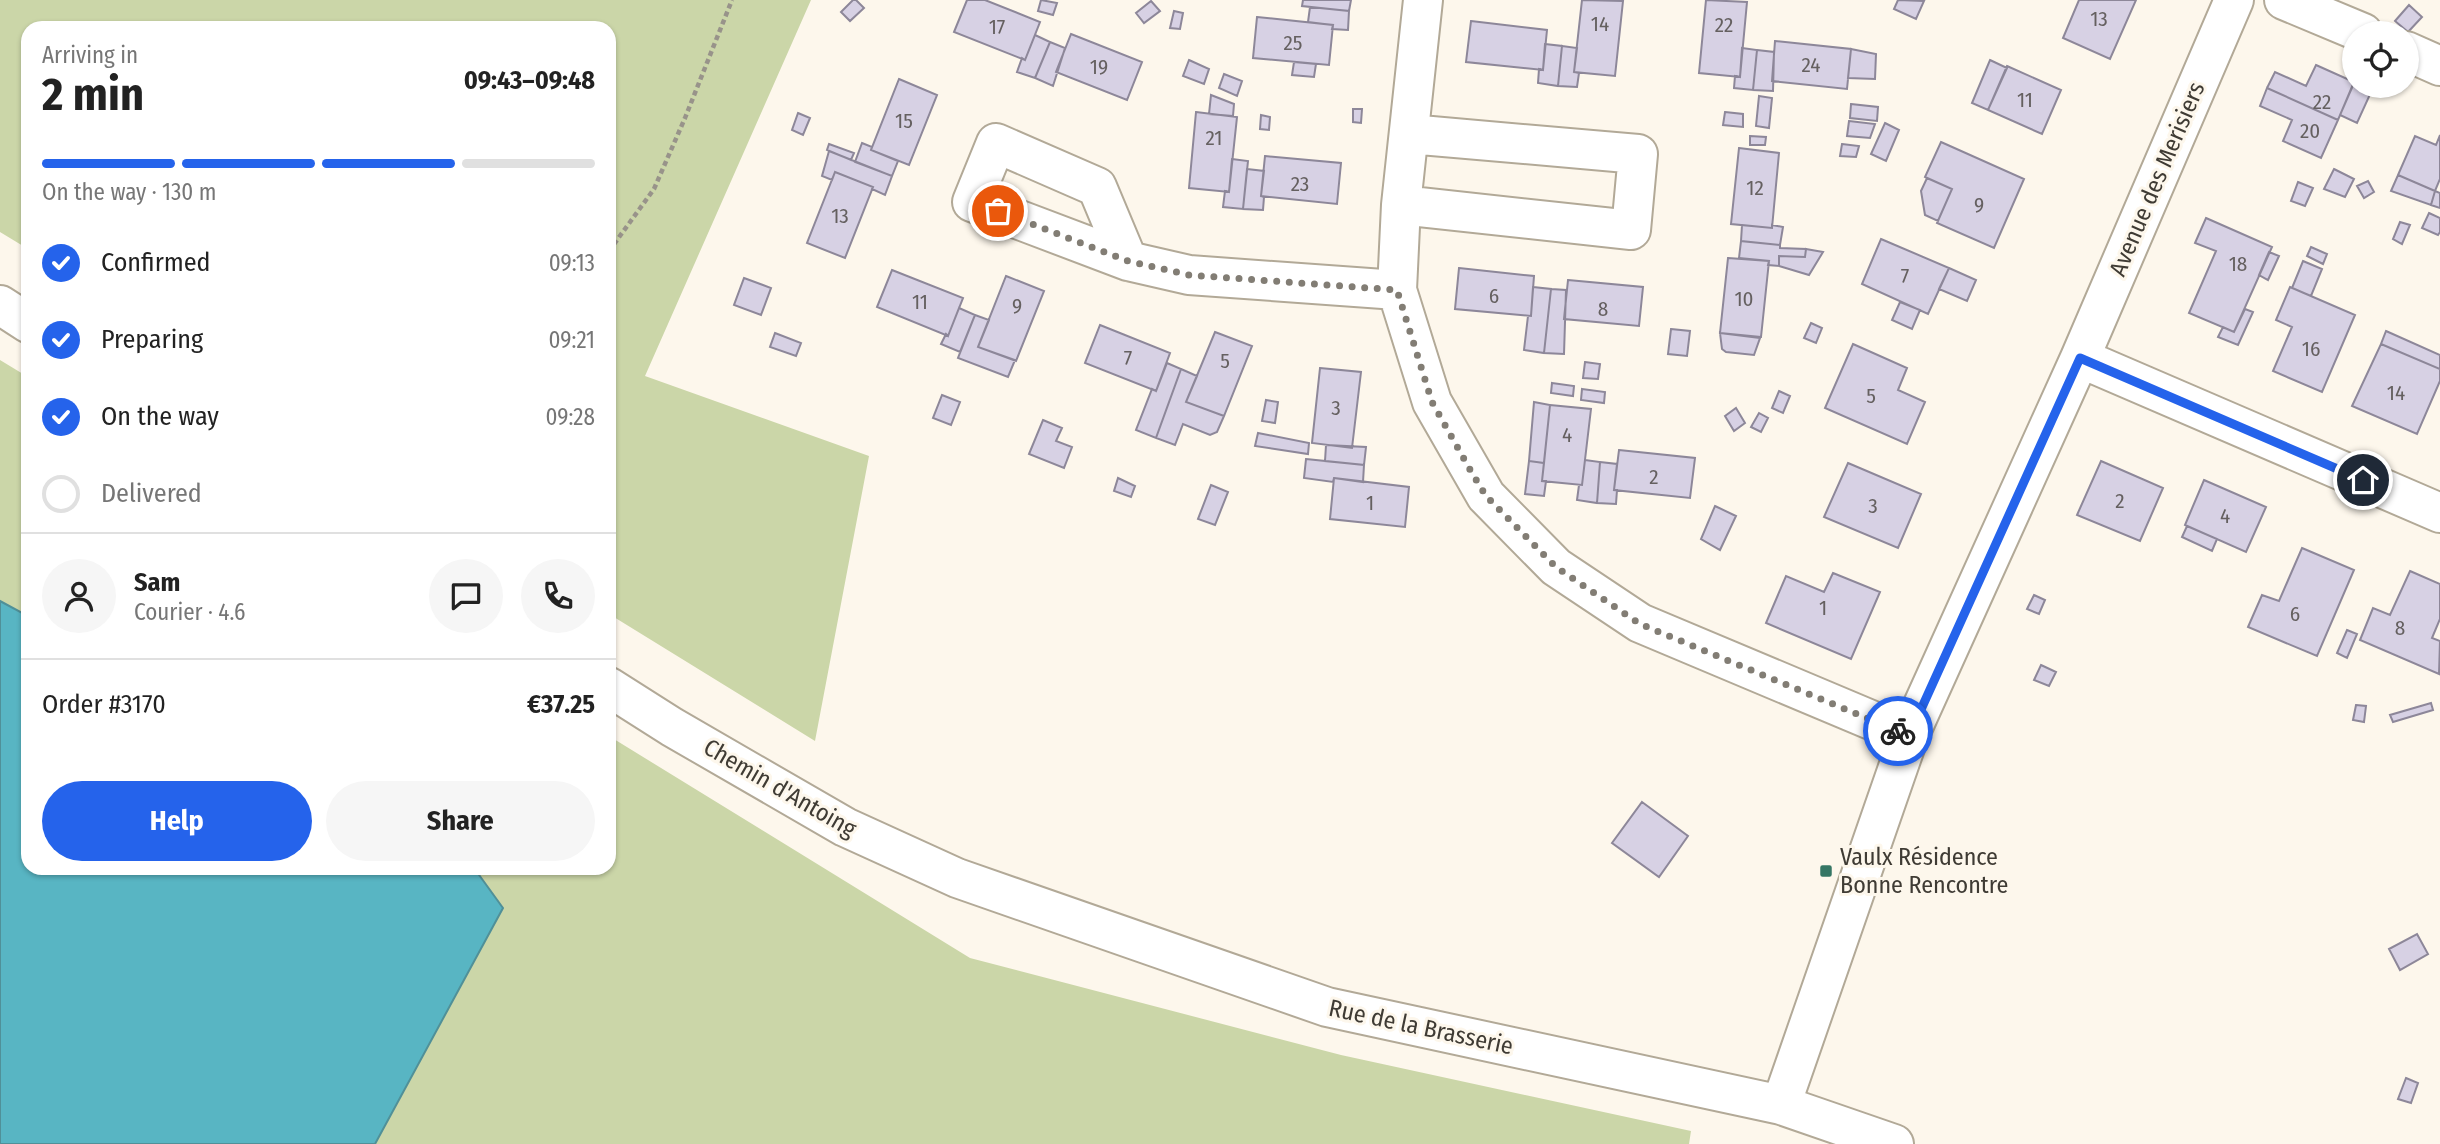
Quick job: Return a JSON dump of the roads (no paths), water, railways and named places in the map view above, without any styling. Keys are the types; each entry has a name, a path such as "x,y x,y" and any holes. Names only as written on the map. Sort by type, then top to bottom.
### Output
{"street":[{"path":"1423,0 1401,205 1397,290 1432,402 1486,496 1556,567 1640,624 1909,736"},
{"name":"Avenue des Merisiers","path":"1782,1105 1909,736 2080,358 2234,0"},
{"path":"2284,0 2342,24"},
{"path":"2419,57 2440,66"},
{"path":"1401,205 1631,230 1638,155 1409,134"},
{"path":"1128,261 1189,275 1397,290"},
{"path":"0,306 21,319"},
{"path":"2080,358 2440,513"},
{"name":"Chemin d'Antoing","path":"616,691 845,827 957,878"},
{"name":"Rue de la Brasserie","path":"957,878 1327,1007 1782,1105 1894,1144"}],"water":[{"path":"0,601 21,612 21,875 479,875 503,908 375,1144 0,1144"}],"place":[{"name":"Vaulx Résidence Bonne Rencontre","path":"1826,871"}]}
